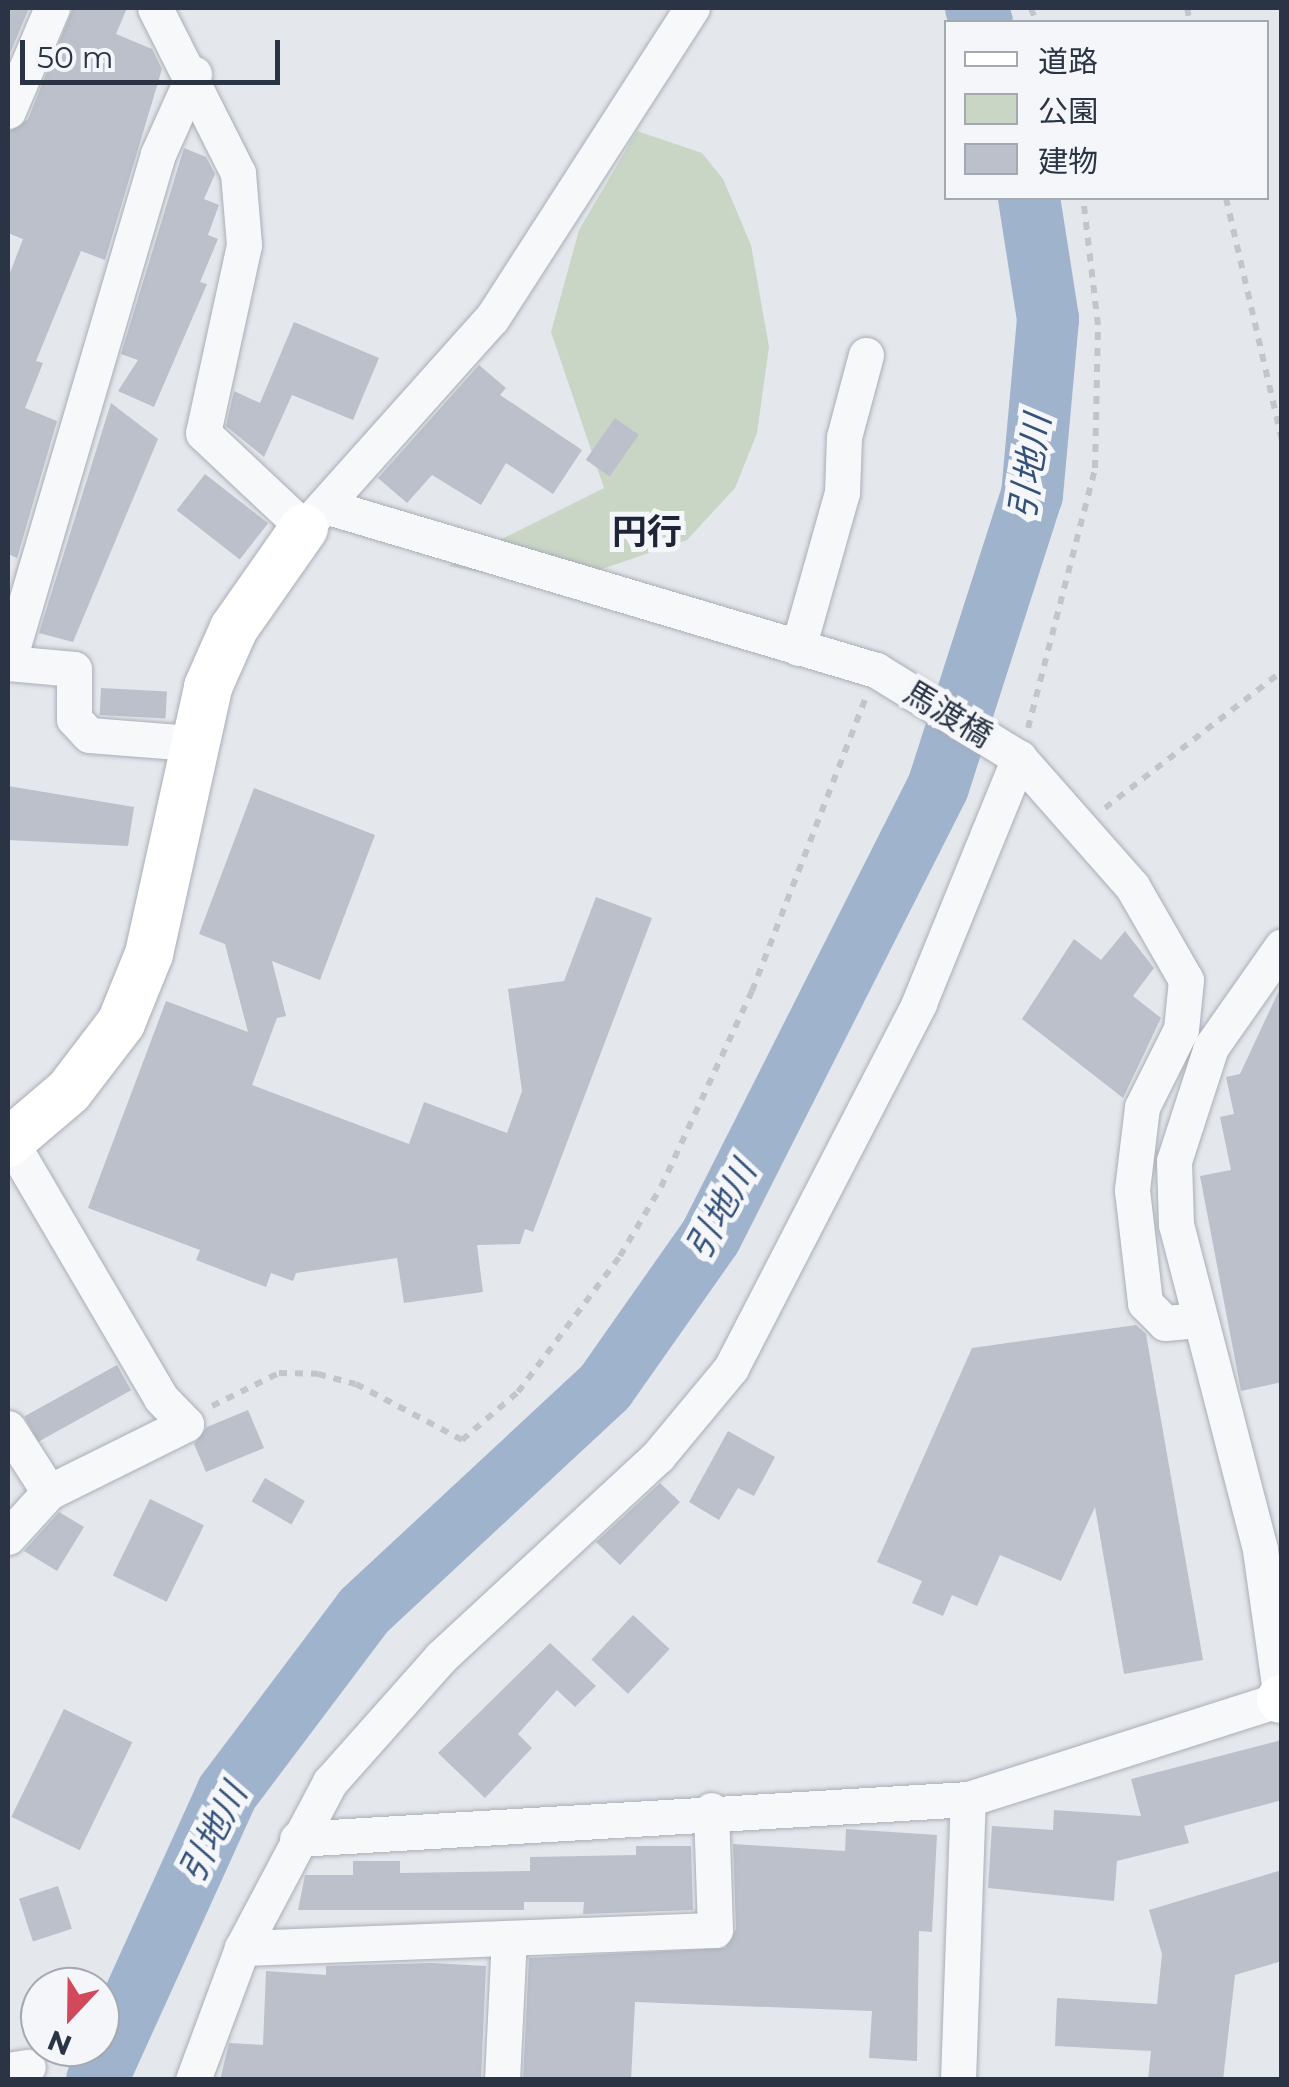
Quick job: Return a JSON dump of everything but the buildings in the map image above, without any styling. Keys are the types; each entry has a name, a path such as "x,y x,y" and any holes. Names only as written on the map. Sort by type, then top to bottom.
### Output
{"street":[{"path":"8,111 52,8"},
{"path":"155,8 194,74 238,172 244,245 203,433 315,517"},
{"path":"8,1536 49,1492 186,1424 161,1398 8,1142 69,1091 136,992 191,743 234,628 315,517 492,318 692,8"},
{"path":"191,743 89,735 74,719 74,669 8,663 158,154 194,74"},
{"path":"798,648 842,494 844,437 866,355"},
{"name":"馬渡橋","path":"315,517 883,674 1012,754 1084,831 1155,917 1186,980 1181,1028 1142,1107 1132,1190 1145,1302 1165,1323 1198,1320"},
{"path":"193,2080 242,1948 330,1782 382,1720 618,1496 731,1368 918,1003 1012,754"},
{"path":"297,1839 711,1810 968,1799 1281,1699 1260,1549 1176,1225 1174,1161 1186,1107 1210,1047 1282,946"},
{"path":"8,1428 49,1492"},
{"path":"958,2080 968,1799"},
{"path":"242,1948 715,1930 711,1810"},
{"path":"502,2080 508,1938"}],"path":[{"path":"1012,754 1095,468 1098,325 1083,200"},
{"path":"1226,200 1282,441"},
{"path":"1084,831 1123,787 1282,671"},
{"path":"186,1424 238,1387 280,1373 318,1374 356,1384 462,1440 518,1392 620,1256 661,1186 752,991 883,674"}],"green space":[{"path":"637,131 702,153 723,179 751,245 769,347 757,433 735,488 687,540 602,569 533,582 448,566 604,488 551,332 579,230"}],"waterway":[{"name":"引地川","path":"976,8 981,20"},
{"name":"引地川","path":"97,2080 227,1793 364,1611 605,1387 711,1236 938,787 1032,495 1048,319 1029,200"}],"district":[{"name":"円行","path":"647,532"}]}
